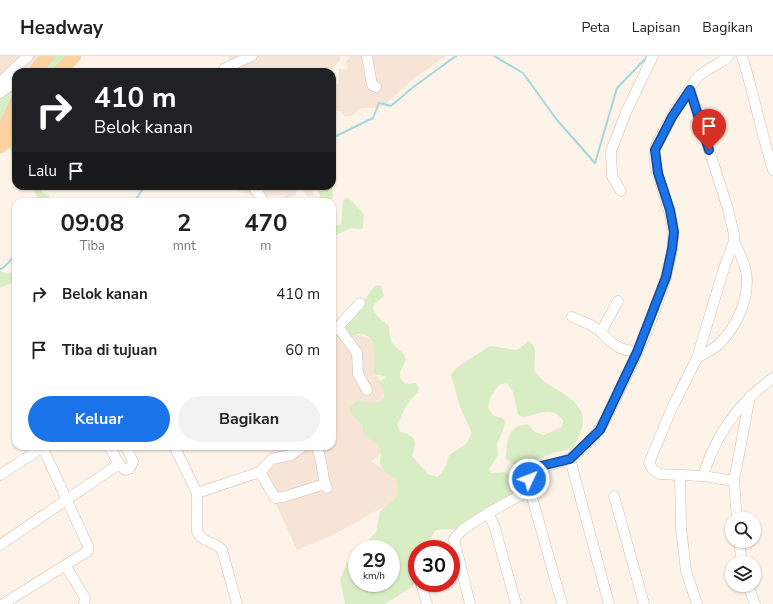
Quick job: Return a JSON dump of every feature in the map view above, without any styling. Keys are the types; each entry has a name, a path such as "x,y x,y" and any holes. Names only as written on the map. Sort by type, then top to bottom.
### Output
{"main road":[{"path":"63,68 75,56"},
{"path":"37,68 46,58"},
{"path":"0,132 5,127 12,112"},
{"path":"0,147 12,137"}],"street":[{"path":"15,68 28,56"},
{"path":"225,68 252,56"},
{"path":"367,56 372,85 376,87"},
{"path":"621,191 612,176 611,151 627,110 653,56"},
{"path":"742,56 752,88 763,138 773,170"},
{"path":"562,604 530,490 531,473 541,466 570,459 600,430 637,352 666,277 674,232 670,210 658,173 655,150 672,117 700,76 725,57"},
{"path":"33,68 46,58"},
{"path":"0,82 12,71"},
{"path":"0,93 12,84"},
{"path":"690,90 728,209 734,234 734,241 724,268 698,358 669,415 649,463 653,470 659,474 702,476 734,481"},
{"path":"698,358 718,345 728,334 741,310 745,298 747,289 745,268 734,241"},
{"path":"601,332 618,301"},
{"path":"336,329 360,303"},
{"path":"572,317 591,325 620,349 637,352"},
{"path":"336,331 357,353 358,370 367,390"},
{"path":"702,476 708,458 720,434 750,396 773,378"},
{"path":"736,512 734,481 750,396"},
{"path":"0,475 38,450"},
{"path":"3,604 86,554 88,549 68,500 43,450"},
{"path":"111,450 119,464 125,470 129,469 133,462 128,450"},
{"path":"176,450 197,493 198,536 204,541 216,544 222,550 237,604"},
{"path":"197,493 260,472 272,459 291,455 298,450"},
{"path":"260,472 275,498 283,498 326,486 322,457 318,450"},
{"path":"570,459 609,604"},
{"path":"0,544 68,500 119,464"},
{"path":"680,476 681,528 686,571 697,604"},
{"path":"470,604 454,539 462,530 488,513 530,490"},
{"path":"614,496 644,604"},
{"path":"488,513 496,530 516,604"},
{"path":"66,566 85,598 84,604"},
{"path":"424,592 427,604"},
{"path":"751,592 755,604"}],"shaded area":[{"path":"0,56 48,56 33,68 12,68 12,84 0,93"},
{"path":"228,56 341,56 339,61 333,68 232,68 233,67"},
{"path":"350,56 446,56 414,78 384,105 375,108 362,108 356,111 354,115 345,117 341,111 336,112 336,84 339,84 339,69 348,69 346,61 350,58"},
{"path":"297,190 296,196 287,198 285,195 267,196 265,198 250,198 254,196 239,191"},
{"path":"303,190 314,190 313,196 307,197"},
{"path":"356,334 370,339 375,348 375,370 385,391 381,401 359,414 362,426 381,447 382,453 371,461 400,480 399,498 335,534 297,550 266,482 271,450 336,450 336,337 343,338"}],"green space":[{"path":"48,56 75,56 63,68 33,68"},
{"path":"12,84 12,154 10,149 2,146 0,148 0,93"},
{"path":"34,190 42,190 42,192 48,195 49,198 37,198"},
{"path":"318,190 332,190 332,198 320,198"},
{"path":"348,197 364,214 363,229 352,228 336,235 336,225 341,224 343,201"},
{"path":"0,272 12,273 12,283 0,288"},
{"path":"376,285 381,286 384,296 374,305 374,311 378,317 389,326 391,341 405,357 406,360 400,373 401,378 406,384 416,383 419,388 408,403 397,424 400,432 413,437 415,446 412,456 428,474 438,477 445,468 449,455 467,443 472,433 460,407 451,374 459,366 490,346 517,350 529,341 535,351 535,372 541,379 574,402 580,409 583,417 582,428 574,448 552,453 538,460 523,471 506,459 508,441 512,430 522,425 529,425 535,432 544,435 562,427 563,421 555,413 550,412 523,417 518,415 513,392 507,383 499,385 490,398 488,408 494,416 503,418 505,422 503,431 497,443 498,455 489,469 490,473 505,472 517,479 520,488 515,495 459,529 436,530 429,540 408,540 408,589 385,604 345,604 340,579 348,562 348,592 400,592 400,540 368,540 376,532 380,512 397,496 398,486 396,479 388,474 380,465 381,453 378,445 364,435 361,423 353,416 349,408 357,401 373,403 380,401 383,398 384,391 382,386 378,383 386,377 374,374 375,355 372,342 369,337 357,334 343,338 336,336 336,325 341,317 355,309 364,301"}],"waterway":[{"path":"336,136 373,118 379,103 391,106 412,88 456,56"},
{"path":"494,56 523,73 557,120 595,163 617,88 648,56"},
{"path":"137,198 142,190"},
{"path":"0,269 12,259"}],"route":[{"path":"529,479 531,473 541,466 570,459 600,430 637,352 666,277 674,232 670,210 660,182 655,150 672,117 690,90 709,150"}]}
